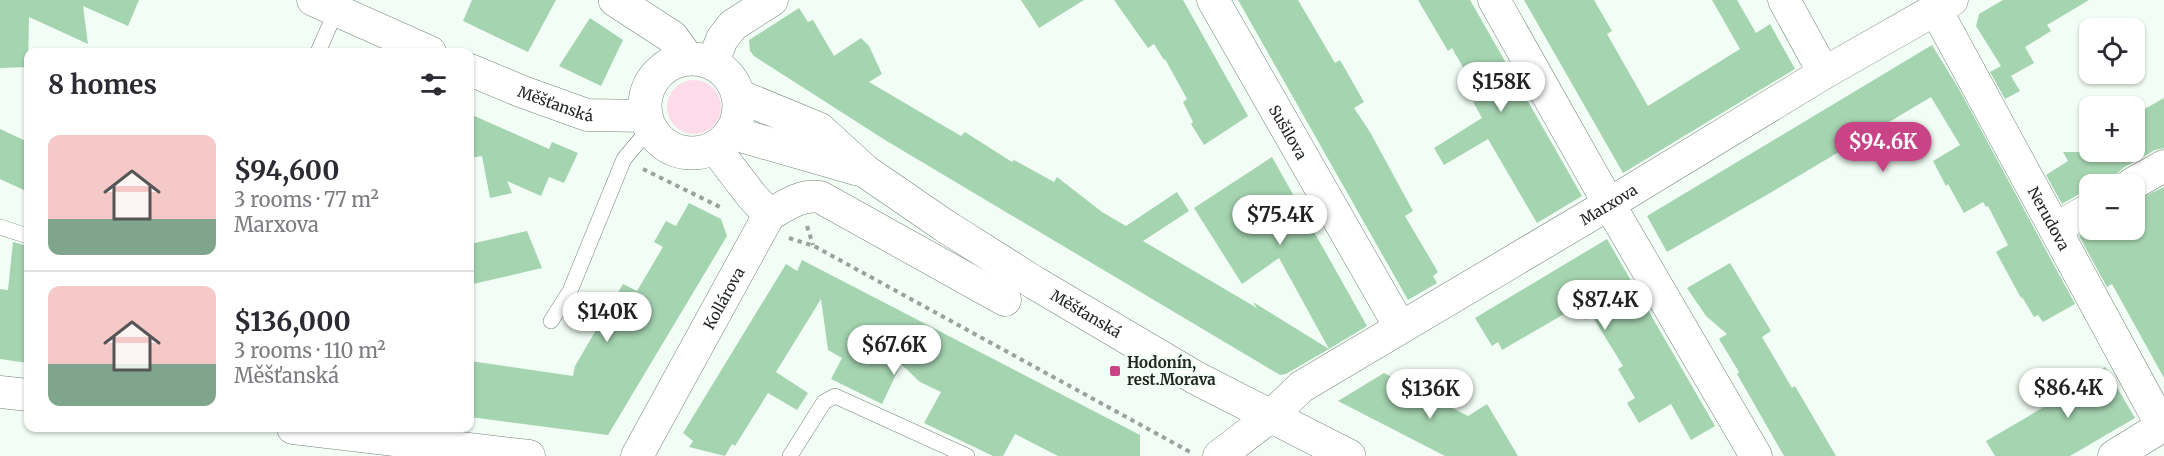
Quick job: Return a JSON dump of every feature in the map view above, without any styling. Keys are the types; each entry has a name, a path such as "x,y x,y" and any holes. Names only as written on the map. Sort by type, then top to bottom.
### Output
{"main road":[{"path":"622,5 657,26 700,60 725,70 734,82 739,96 740,109 723,140 691,153 678,151 662,142 648,122 645,101 649,86 657,74 676,61 700,60"},
{"path":"622,5 657,74"},
{"name":"Měšťanská","path":"739,96 819,129 865,171 945,226 1035,283 1196,378 1349,456"},
{"name":"Měšťanská","path":"723,140 865,171"}],"street":[{"path":"700,60 733,25 772,0"},
{"name":"Sušilova","path":"1213,0 1400,327"},
{"path":"1494,0 1609,204 1756,456"},
{"path":"1784,0 1824,73"},
{"path":"325,5 421,48"},
{"name":"Marxova","path":"1219,456 1270,417 1301,387 1824,73 1944,5"},
{"name":"Nerudova","path":"1944,5 2055,229 2163,426"},
{"name":"Měšťanská","path":"474,72 523,92 587,114 648,122"},
{"path":"723,140 766,221 798,199 810,196 820,197 1005,300"},
{"path":"2145,177 2164,166"},
{"path":"2055,229 2079,215"},
{"name":"Kollárova","path":"637,456 766,221"},
{"path":"0,392 24,395"},
{"path":"2114,456 2163,426"},
{"path":"327,432 530,456"}],"lane":[{"path":"319,48 325,5"},
{"path":"551,321 570,291 624,159 648,122"},
{"path":"0,227 24,235"},
{"path":"790,456 824,402 835,396 967,456"}],"path":[{"path":"624,159 766,221 1198,456"}],"shaded area":[{"path":"694,80 704,82 713,88 719,97 721,107 719,117 713,126 704,132 694,134 684,132 675,126 669,117 667,107 669,97 675,88 684,82"}],"building":[{"path":"0,0 139,0 128,26 83,6 88,44 29,17 28,48 24,48 24,67 0,68"},
{"path":"472,0 556,0 528,52 463,21"},
{"path":"1021,0 1084,0 1039,28"},
{"path":"1114,0 1183,0 1248,116 1204,145 1191,124 1193,122 1183,102 1187,99 1165,59 1154,44 1148,48"},
{"path":"1238,0 1298,0 1335,63 1340,60 1364,102 1354,108 1370,132 1413,211 1405,216 1438,272 1433,276 1437,283 1408,300"},
{"path":"1418,0 1470,0 1582,196 1537,223 1488,139 1444,165 1434,148 1482,118 1473,102 1480,97 1452,48 1448,51"},
{"path":"1524,0 1594,0 1612,31 1607,34 1648,106 1740,49 1712,0 1737,0 1756,33 1770,24 1795,69 1623,173"},
{"path":"2003,0 2089,0 2047,25 2051,31 2025,47 2034,63 2011,76 2020,91 2005,99 1990,72 2001,66 1976,26 1979,14"},
{"path":"799,8 808,22 813,20 834,56 861,38 869,46 882,74 869,82 961,136 965,132 1012,162 1014,160 1054,182 1057,177 1102,212 1126,226 1177,192 1189,211 1143,241 1257,308 1253,302 1329,349 1286,374 1280,375 885,140 754,56 750,51 749,40"},
{"path":"590,18 623,40 601,86 559,66"},
{"path":"1932,45 1959,89 2075,304 2043,322 2038,315 2034,317 1996,252 2008,245 1988,206 1986,207 1983,202 1964,213 1933,161 1960,145 1931,97 1667,252 1647,216"},
{"path":"2164,98 2164,148 2145,156 2145,109"},
{"path":"474,116 549,149 552,142 578,153 564,183 549,177 541,196 507,181 512,193 490,198 482,156 474,157"},
{"path":"0,129 24,140 24,190 0,179"},
{"path":"2063,152 2079,152 2079,162 2134,162 2117,174 2079,174 2079,194 2062,204 2046,175 2068,161"},
{"path":"1272,157 1367,326 1329,349 1279,258 1242,284 1194,208"},
{"path":"2164,187 2164,378 2112,284 2107,287 2081,240 2145,240 2145,196"},
{"path":"689,203 721,219 727,236 608,435 474,418 474,362 573,376 575,366 623,284 637,291 663,247 654,242 666,221 676,226"},
{"path":"527,231 542,268 474,284 474,243"},
{"path":"1607,239 1715,426 1691,440 1671,404 1639,423 1627,403 1635,398 1618,369 1623,366 1592,316 1585,320 1578,306 1502,350 1498,342 1492,346 1475,318"},
{"path":"13,242 24,245 24,362 0,359 0,289 8,290"},
{"path":"802,260 1140,435 1140,456 1058,456 1015,434 1003,456 993,456 924,423 941,392 920,382 901,364 882,404 831,379 842,358 828,350 821,299 776,372 808,393 797,410 768,393 735,446 732,444 725,456 689,447 693,441 683,433 786,264 797,271"},
{"path":"1730,263 1771,331 1762,337 1792,388 1795,386 1836,456 1784,456 1719,339 1727,334 1706,316 1687,288"},
{"path":"2105,367 2135,418 2070,456 1995,456 1986,441 2051,403 2049,400 2061,393 2065,376 2078,370 2094,374"},
{"path":"1384,373 1468,416 1487,404 1518,456 1445,456 1338,401"}],"place":[{"name":"Hodonín, rest.Morava","path":"1115,371"}]}
